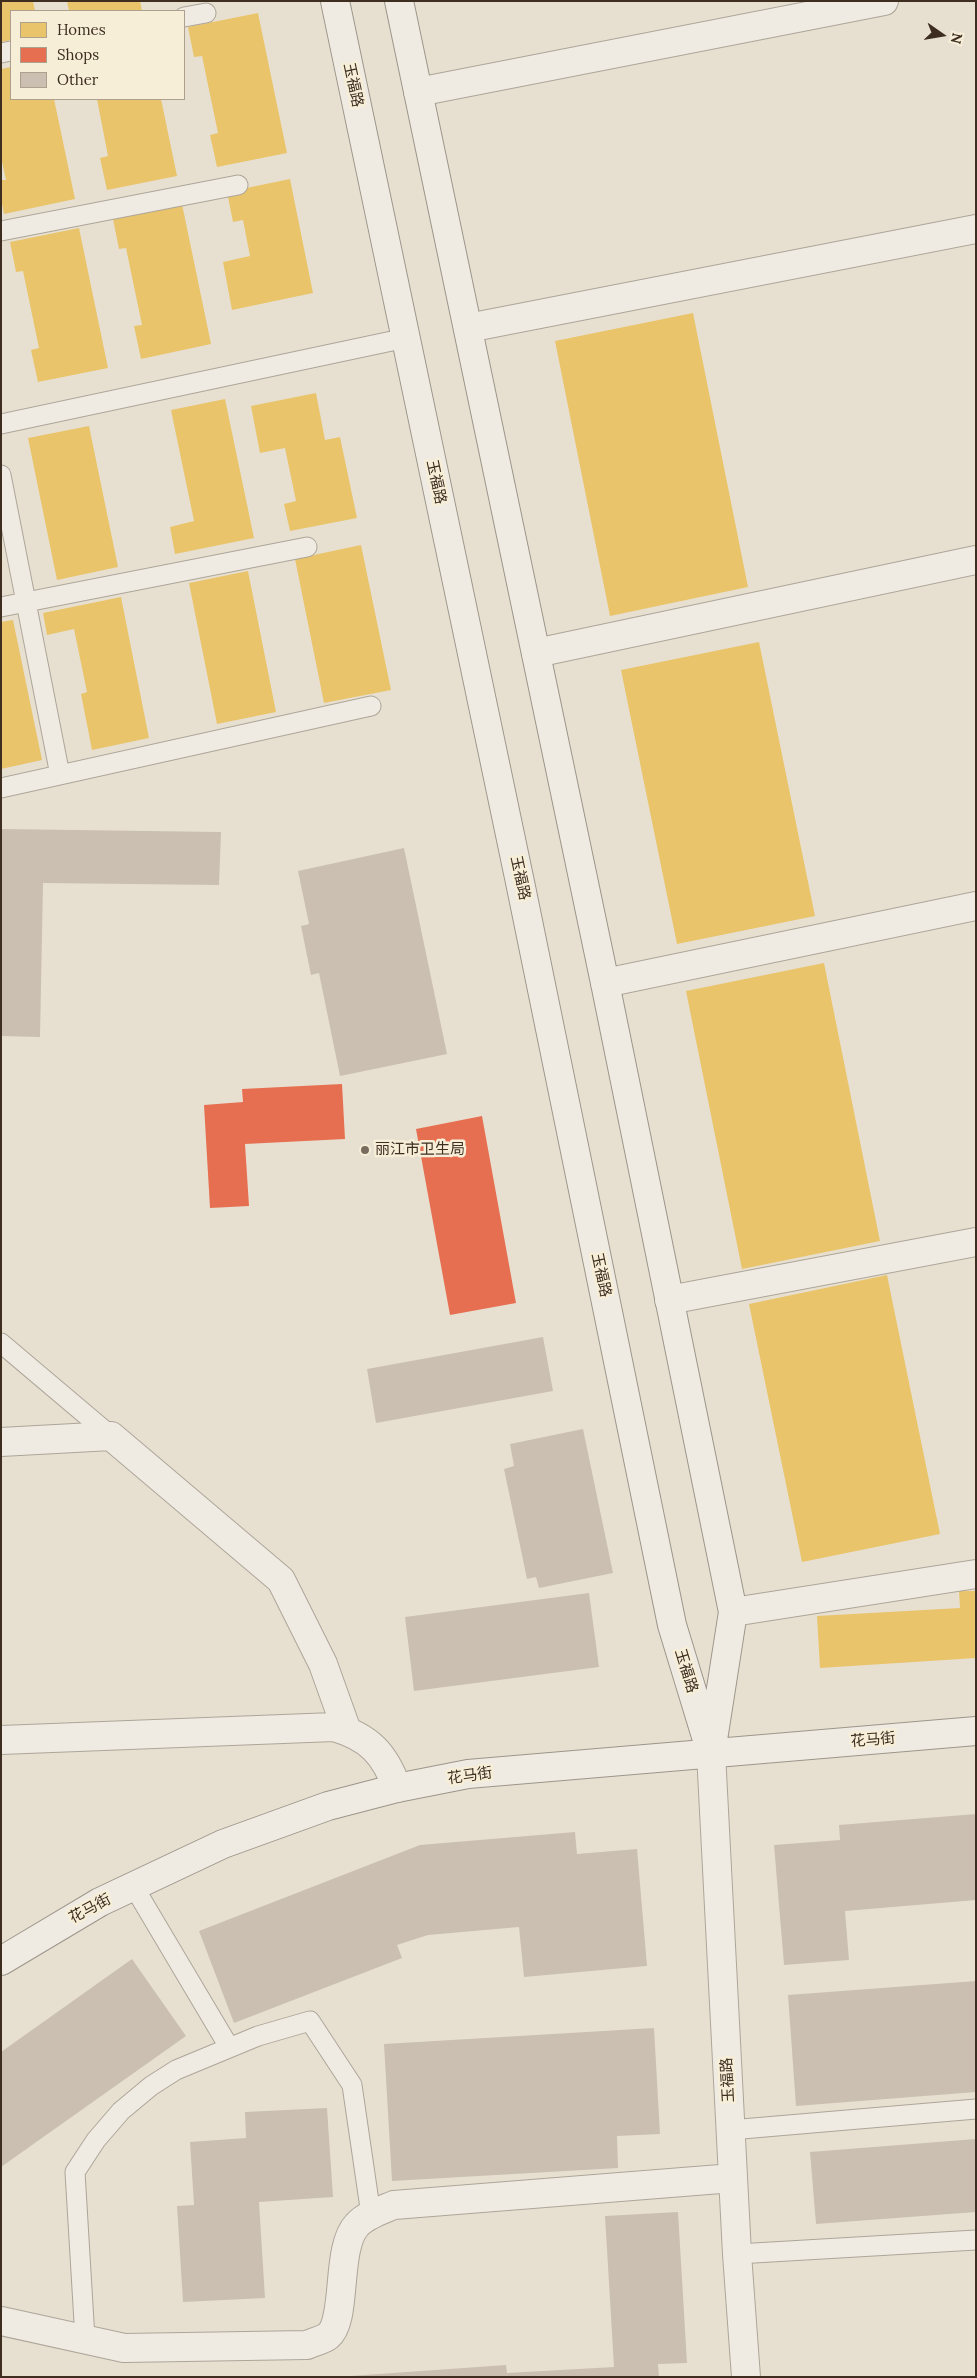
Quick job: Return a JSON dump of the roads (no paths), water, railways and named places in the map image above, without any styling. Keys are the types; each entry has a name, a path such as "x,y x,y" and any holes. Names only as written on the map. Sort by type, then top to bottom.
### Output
{"street":[{"name":"玉福路","path":"335,1 672,1625 711,1753"},
{"name":"玉福路","path":"399,1 536,653 733,1612 711,1753 730,2130 746,2377"},
{"path":"418,92 884,1"},
{"path":"468,328 976,229"},
{"path":"536,653 976,560"},
{"path":"604,982 976,906"},
{"path":"669,1300 976,1242"},
{"path":"1,1442 111,1436 281,1580 323,1664 347,1731"},
{"path":"733,1612 976,1574"},
{"path":"1,1740 334,1728 347,1731 377,1750 390,1768 397,1788"},
{"name":"花马街","path":"1,1960 100,1902 223,1844 328,1806 397,1788 468,1774 976,1731"},
{"path":"1,2321 124,2348 307,2345 328,2336 336,2326 345,2258 356,2226 371,2215 394,2205 733,2178"}],"lane":[{"path":"185,17 206,13"},
{"path":"1,231 238,185"},
{"path":"1,424 406,338"},
{"path":"1,474 60,775"},
{"path":"1,607 307,547"},
{"path":"1,788 371,706"},
{"path":"1,1343 111,1436"},
{"path":"134,1887 229,2047"},
{"path":"84,2339 75,2172 96,2140 122,2111 151,2086 176,2070 229,2047 310,2022 352,2085 371,2215"},
{"path":"730,2130 976,2109"},
{"path":"737,2254 976,2240"}],"place":[{"name":"丽江市卫生局","path":"365,1150"}]}
